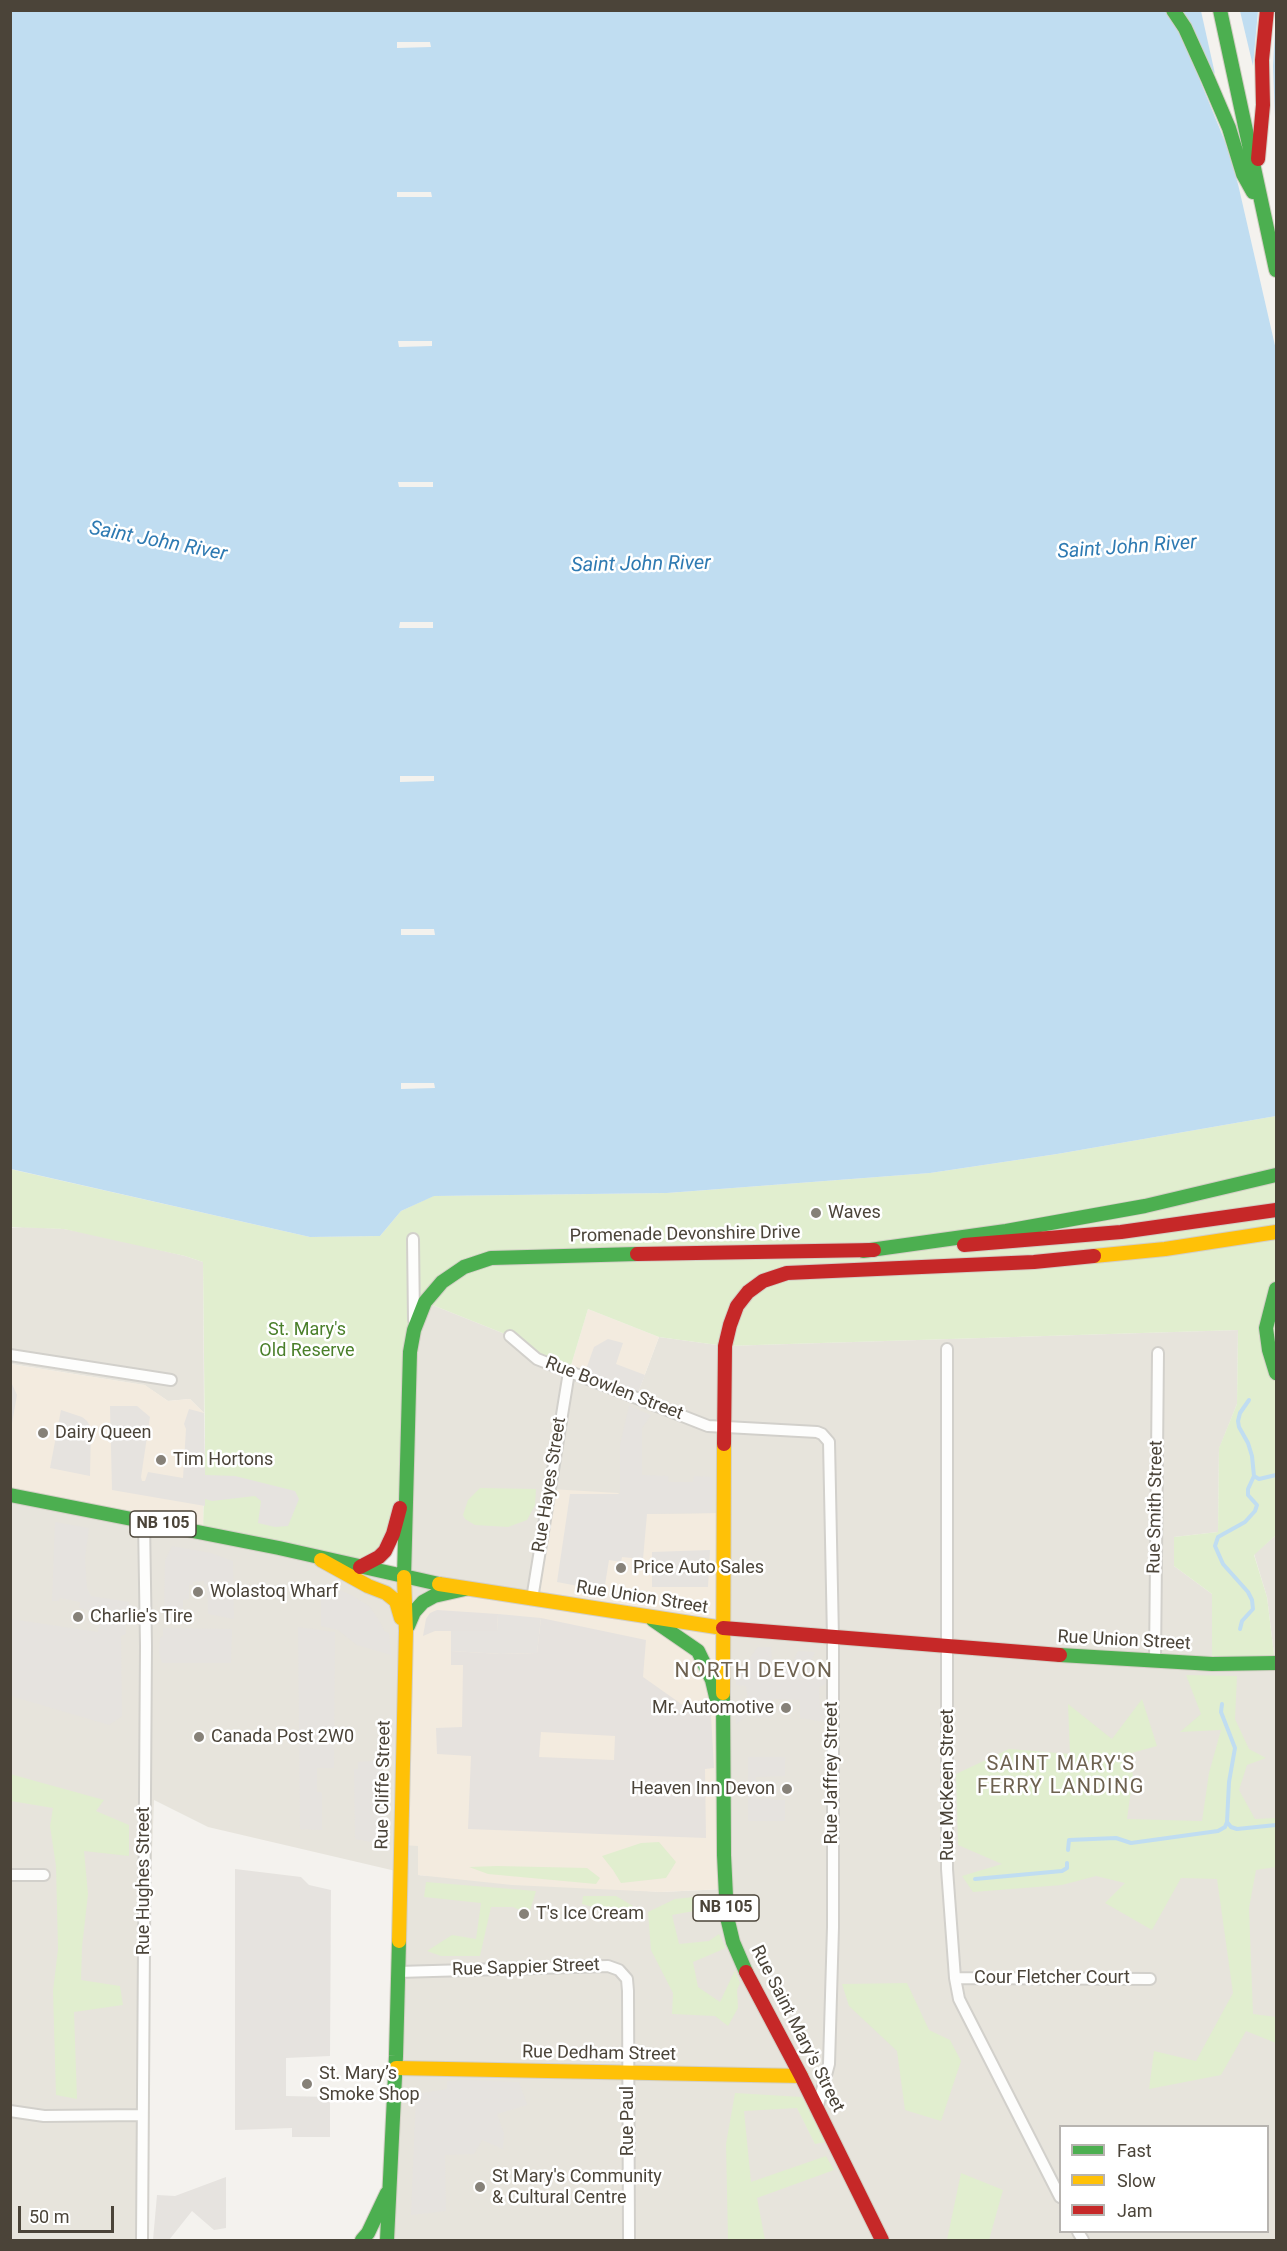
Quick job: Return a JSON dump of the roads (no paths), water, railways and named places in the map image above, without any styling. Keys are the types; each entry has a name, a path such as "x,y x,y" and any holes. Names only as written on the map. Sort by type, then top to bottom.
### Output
{"main road":[{"path":"1173,10 1185,28 1229,128 1243,174 1264,212"},
{"path":"1219,10 1276,270"},
{"path":"1256,176 1263,105 1262,60 1267,10"},
{"path":"863,1251 1006,1231 1145,1206 1247,1184 1276,1175"},
{"name":"Promenade Devonshire Drive","path":"414,1330 425,1302 442,1282 464,1267 491,1258 863,1251 1121,1232 1276,1210"},
{"path":"724,1427 725,1346 729,1325 737,1306 748,1292 763,1281 787,1273 1034,1262 1100,1256 1276,1232"},
{"path":"1276,1289 1266,1328 1269,1350 1276,1373"},
{"name":"Rue Cliffe Street","path":"387,2241 396,2068 406,1631 404,1577 410,1352 414,1330"},
{"name":"Rue Saint Mary's Street","path":"724,1427 722,1724 724,1889 727,1917 733,1942 746,1972 801,2076 882,2241"},
{"path":"360,1568 385,1551 393,1534 408,1482"},
{"name":"Rue Union Street","path":"10,1495 465,1589 723,1628 948,1647 1155,1661 1276,1664"},
{"path":"315,1557 396,1600 406,1631"},
{"path":"406,1631 414,1612 423,1602 434,1596 465,1589"},
{"path":"650,1618 698,1651 712,1680 722,1724"},
{"name":"Rue Dedham Street","path":"396,2068 801,2076"},
{"path":"362,2241 390,2186"}],"street":[{"path":"413,1239 414,1330"},
{"name":"Rue Bowlen Street","path":"510,1336 537,1359 708,1426 817,1432 826,1437"},
{"name":"Rue McKeen Street","path":"947,1348 947,1869 951,1950 959,1999 1059,2195"},
{"name":"Rue Smith Street","path":"1155,1661 1158,1353"},
{"path":"10,1355 171,1380"},
{"name":"Rue Hayes Street","path":"531,1599 569,1372"},
{"name":"Rue Jaffrey Street","path":"817,2109 829,2064 833,1927 833,1638 830,1447 826,1437"},
{"name":"Rue Hughes Street","path":"142,2241 146,1646 144,1521"},
{"path":"10,1875 44,1875"},
{"name":"Rue Sappier Street","path":"398,1972 608,1966 619,1970 627,1979 628,2073"},
{"name":"Cour Fletcher Court","path":"955,1978 1150,1979"},
{"name":"Rue Paul","path":"628,2073 629,2241"},
{"path":"10,2111 44,2116 142,2115"}],"water":[{"name":"Saint John River","path":"11,11 1276,11 1276,1116 1057,1154 930,1173 667,1193 434,1196 401,1211 380,1236 310,1237 11,1169","holes":["397,42 430,42 431,47 397,48","397,192 431,192 432,197 397,197","398,341 432,341 432,346 399,347","398,482 433,482 433,487 399,487","400,622 433,622 433,628 399,628","400,776 434,776 434,781 400,782","401,929 434,929 435,935 401,935","401,1083 434,1083 435,1088 401,1089"]}],"waterway":[{"path":"1240,1629 1242,1621 1253,1609 1252,1600 1248,1592 1223,1564 1215,1546 1218,1537 1245,1522 1255,1511 1257,1505 1248,1495 1248,1489 1254,1476 1252,1456 1238,1421 1240,1413 1249,1400"},
{"path":"1254,1476 1259,1479 1276,1475"},
{"path":"1222,1704 1221,1712 1235,1748 1229,1782 1227,1822 1231,1827 1237,1829 1276,1825"},
{"path":"1068,1850 1069,1840 1116,1838 1131,1843 1218,1831 1225,1827 1227,1822"},
{"path":"975,1879 1062,1871 1067,1868 1067,1863"}],"place":[{"name":"Waves","path":"816,1213"},
{"name":"Dairy Queen","path":"43,1433"},
{"name":"Tim Hortons","path":"161,1460"},
{"name":"Price Auto Sales","path":"621,1568"},
{"name":"Wolastoq Wharf","path":"198,1592"},
{"name":"Charlie's Tire","path":"78,1617"},
{"name":"Mr. Automotive","path":"786,1708"},
{"name":"Canada Post 2W0","path":"199,1737"},
{"name":"Heaven Inn Devon","path":"787,1789"},
{"name":"T's Ice Cream","path":"524,1914"},
{"name":"St. Mary’s Smoke Shop","path":"307,2084"},
{"name":"St Mary's Community & Cultural Centre","path":"480,2187"}],"district":[{"name":"NORTH DEVON","path":"754,1672"},
{"name":"SAINT MARY'S FERRY LANDING","path":"1061,1776"}],"park label":[{"name":"St. Mary's Old Reserve","path":"307,1340"}]}
